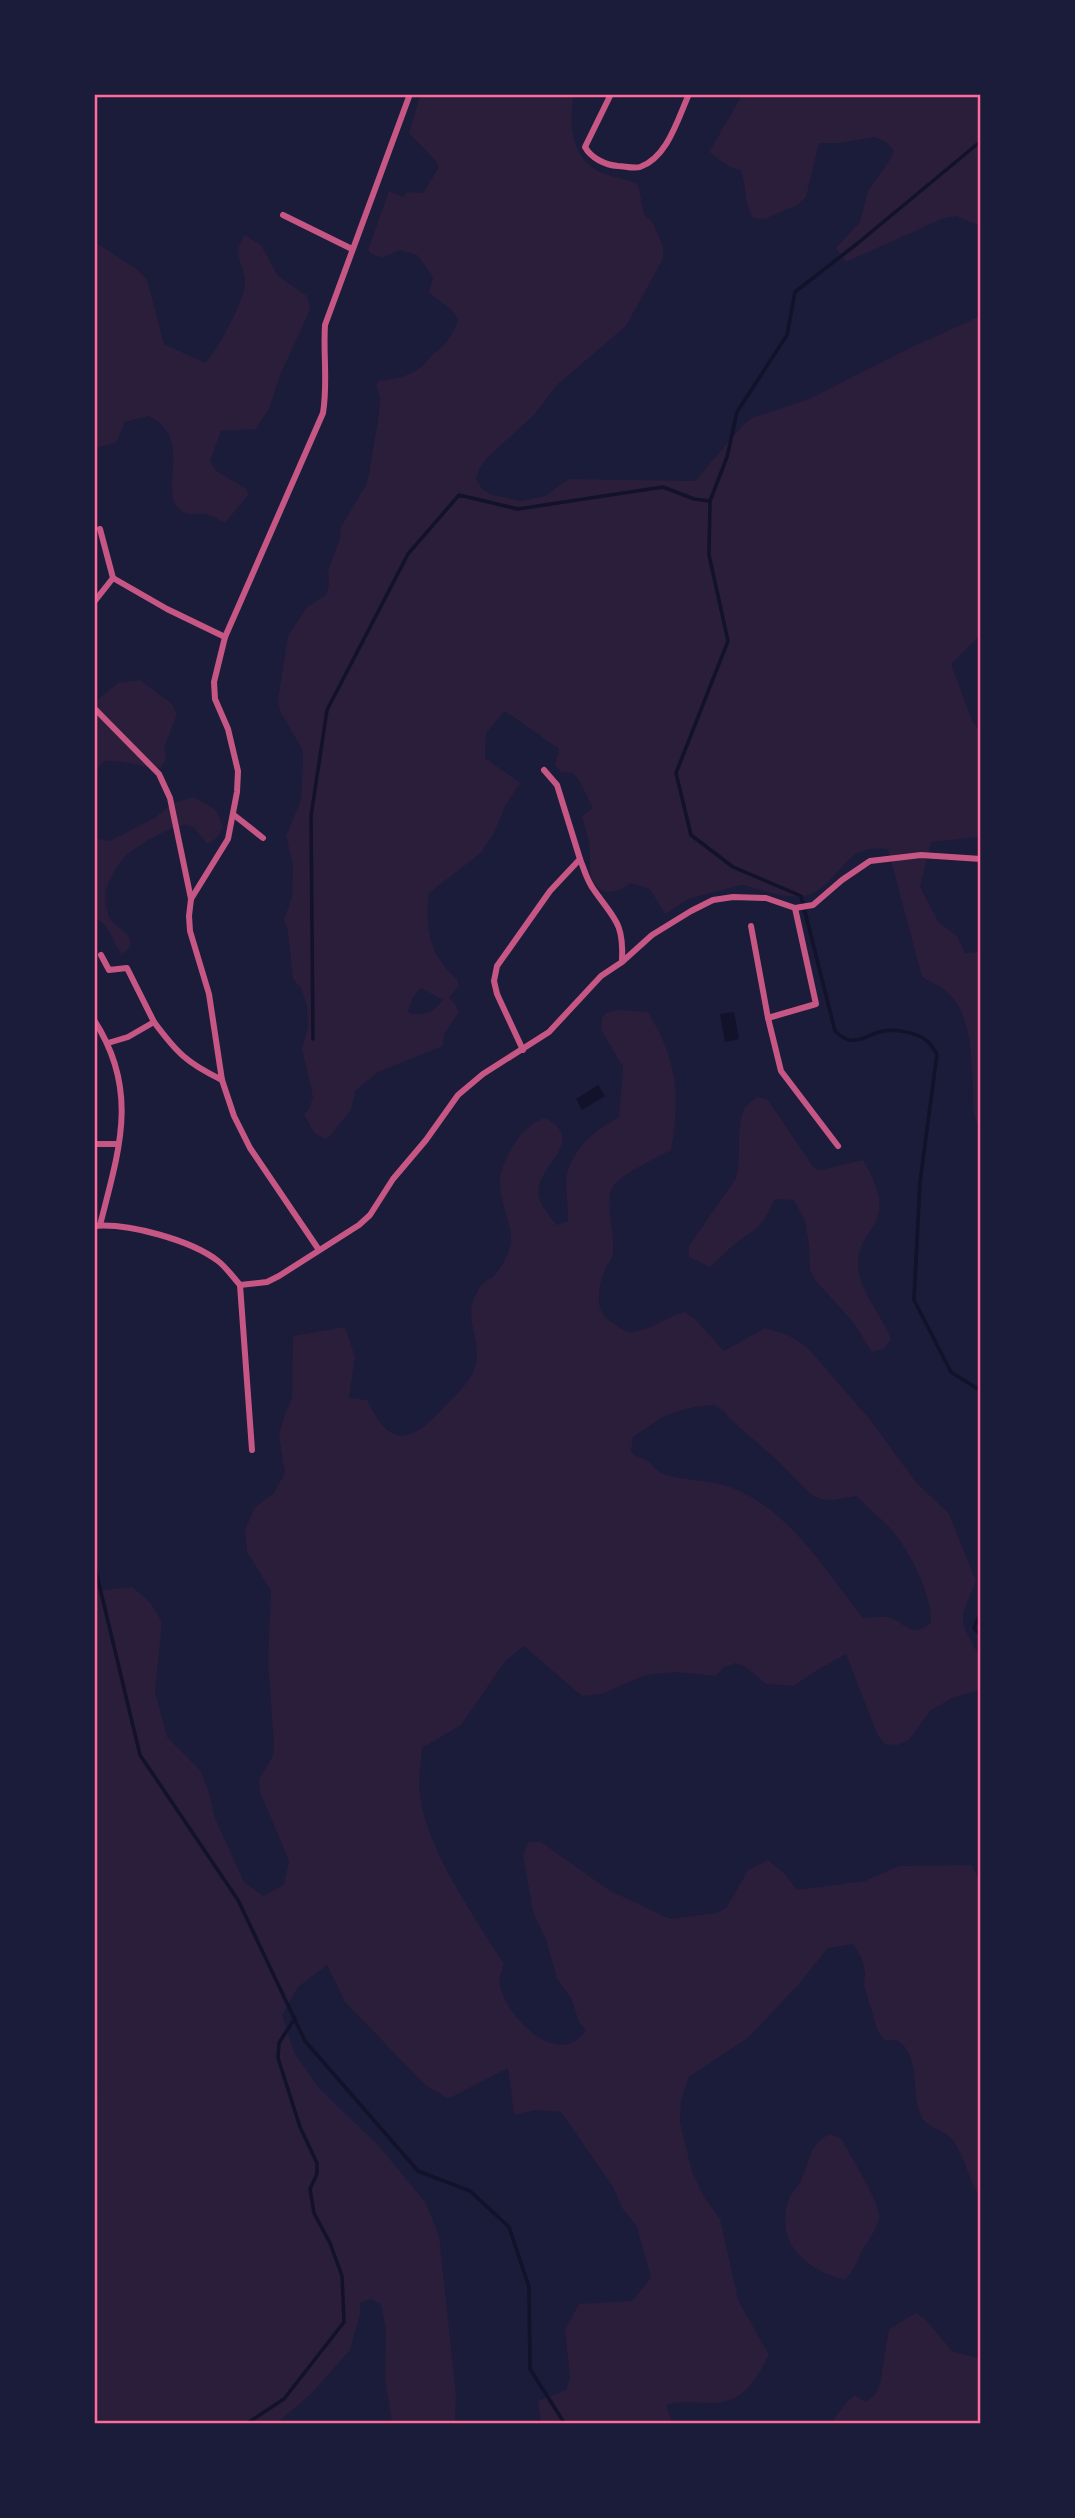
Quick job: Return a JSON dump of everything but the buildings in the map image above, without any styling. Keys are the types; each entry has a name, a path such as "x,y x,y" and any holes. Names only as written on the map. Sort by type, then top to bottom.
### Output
{"street":[{"path":"191,899 228,839 234,815 237,771 228,729 215,699 214,682 225,638 323,413 327,379 325,325 410,94"},
{"path":"611,94 585,147 589,155 612,166 639,167 654,158 667,143 689,94"},
{"path":"284,215 352,249"},
{"path":"100,529 113,578 167,610 225,638"},
{"path":"94,602 113,578"},
{"path":"94,708 159,774 170,798 191,899 190,931 209,993 222,1080 234,1116 250,1148 319,1250"},
{"path":"544,770 557,785 592,888 619,924 623,946 622,962"},
{"path":"234,815 263,838"},
{"path":"240,1285 267,1282 279,1276 341,1237 370,1215 393,1179 426,1140 458,1095 483,1074 549,1032 601,976 622,962 652,935 713,900 733,897 766,898 799,908 813,905 870,861 921,855 981,859"},
{"path":"523,1050 497,994 494,981 497,966 550,891 580,859"},
{"path":"768,1018 816,1004 799,908"},
{"path":"751,926 781,1071 838,1146"},
{"path":"101,955 109,970 127,968 154,1022 177,1052 196,1068 222,1080"},
{"path":"94,1020 118,1067 123,1110 118,1144 97,1226 127,1226 201,1250 219,1262 240,1285 252,1450"},
{"path":"108,1043 128,1037 154,1022"},
{"path":"94,1144 118,1144"}],"shaded area":[{"path":"420,95 574,95 571,117 577,149 590,166 600,172 638,184 644,214 653,223 663,246 663,259 626,326 557,385 534,415 480,467 476,479 482,489 492,495 521,501 545,496 569,479 695,481 752,418 809,399 980,316 980,635 951,664 972,720 980,732 980,837 931,842 920,887 939,923 957,936 965,953 980,952 980,1128 973,1110 971,1053 967,1028 958,1005 947,992 922,977 888,849 865,850 857,854 822,887 810,894 784,896 744,885 688,899 665,914 650,889 630,883 610,892 596,886 591,877 589,843 582,816 593,808 580,782 573,773 561,772 555,765 559,749 505,711 486,733 485,758 520,783 481,853 429,893 431,941 441,961 458,980 459,986 449,998 459,1012 444,1034 443,1046 378,1072 355,1091 351,1110 330,1136 325,1139 314,1133 304,1114 313,1097 302,1049 308,1027 307,1005 301,988 293,979 284,919 292,897 293,865 286,836 301,800 303,761 302,749 280,711 278,700 288,636 307,607 326,595 328,572 341,527 366,485 379,414 380,397 376,386 379,381 406,375 421,367 448,340 458,320 452,310 429,293 433,278 417,255 400,250 382,258 368,250 389,191 403,197 407,192 423,193 439,167 409,133","holes":["421,988 443,1000 428,1012 408,1012 413,997"]},
{"path":"742,95 980,95 980,226 956,216 944,218 846,262 836,248 860,222 868,191 894,151 886,142 875,137 839,143 819,143 806,197 797,205 765,219 753,218 748,207 741,171 730,167 709,152"},
{"path":"245,235 261,245 278,276 307,296 310,308 280,375 269,409 256,429 221,431 210,461 216,471 247,489 248,495 225,523 208,515 183,512 175,504 170,438 162,426 148,416 125,422 116,443 95,448 95,242 138,270 147,280 164,344 205,363 223,336 241,299 245,281 238,253"},
{"path":"140,680 172,704 177,714 164,748 166,759 161,768 104,761 95,773 95,702 118,683"},
{"path":"194,797 216,810 223,827 217,838 207,844 191,826 175,827 129,853 110,881 105,896 109,917 131,943 129,949 122,954 105,925 95,919 94,838 110,841 156,817 173,803"},
{"path":"618,1010 648,1012 671,1062 676,1112 671,1150 629,1173 612,1188 609,1202 613,1253 599,1289 601,1311 611,1322 629,1332 643,1330 685,1312 695,1319 724,1351 765,1328 788,1335 808,1348 872,1422 915,1481 949,1514 976,1581 963,1613 963,1625 980,1658 980,1690 952,1698 930,1711 909,1740 898,1745 885,1744 877,1734 846,1654 794,1686 766,1684 747,1668 736,1663 724,1667 716,1676 676,1672 652,1674 602,1694 582,1696 524,1646 506,1660 461,1725 422,1748 419,1790 424,1817 442,1861 504,1964 500,1986 505,1999 523,2025 535,2035 562,2045 575,2041 586,2031 579,2022 571,1998 557,1979 547,1942 533,1912 523,1854 529,1842 541,1842 609,1890 670,1919 717,1913 727,1907 748,1870 768,1860 785,1874 797,1890 865,1881 899,1866 971,1865 981,1882 980,2196 954,2142 921,2116 913,2065 905,2047 897,2040 886,2041 878,2032 864,1986 862,1959 853,1944 828,1948 798,1985 748,2038 689,2077 681,2100 680,2122 692,2172 704,2197 720,2219 738,2300 769,2355 759,2374 747,2389 731,2400 666,2405 672,2423 541,2423 538,2401 566,2390 570,2378 565,2329 579,2304 632,2301 651,2278 637,2227 561,2112 537,2110 514,2115 508,2068 448,2099 425,2085 345,2002 327,1965 298,1987 282,2015 294,2052 318,2087 380,2147 425,2202 439,2235 456,2395 455,2423 392,2423 385,2378 386,2330 381,2304 371,2299 360,2303 360,2314 350,2350 311,2394 277,2423 95,2423 94,2102 98,2087 94,2071 95,1591 132,1587 150,1602 162,1622 155,1692 167,1737 200,1770 209,1792 214,1816 244,1882 263,1896 284,1885 289,1861 260,1792 259,1779 272,1758 274,1745 268,1662 271,1591 247,1552 245,1529 255,1507 273,1494 285,1473 279,1436 292,1399 293,1336 345,1327 355,1357 349,1398 367,1400 376,1416 393,1434 412,1434 422,1428 454,1397 468,1381 476,1363 471,1312 474,1299 483,1284 499,1269 511,1243 500,1178 513,1146 537,1121 545,1118 558,1127 562,1136 561,1145 539,1186 539,1197 544,1208 557,1225 568,1221 566,1183 571,1162 592,1135 619,1118 623,1067 601,1030 602,1018 606,1013","holes":["714,1405 724,1411 810,1494 832,1500 857,1496 885,1523 902,1543 917,1570 927,1598 931,1623 914,1630 888,1617 863,1618 795,1532 761,1503 724,1485 665,1475 631,1451 633,1437 670,1414"]},
{"path":"734,1012 739,1039 725,1042 720,1014"},
{"path":"598,1085 605,1096 582,1110 576,1099"},
{"path":"756,1097 767,1099 815,1169 863,1160 871,1174 879,1198 879,1214 861,1247 858,1265 862,1284 891,1339 884,1349 872,1352 853,1322 815,1280 810,1270 805,1221 794,1200 775,1199 756,1229 710,1267 689,1257 689,1246 736,1178 741,1117 745,1108"},
{"path":"830,2134 841,2138 870,2190 879,2218 854,2269 845,2280 831,2276 807,2262 791,2243 786,2231 785,2217 789,2199 801,2181 814,2148"},
{"path":"916,2313 926,2320 952,2351 980,2359 980,2423 831,2423 855,2395 865,2402 875,2395 880,2384 889,2329"}],"waterway":[{"path":"981,141 795,292 787,335 737,412 727,457 710,501 709,555 728,641 676,773 691,835 733,867 801,896 835,1031 852,1040 884,1031 904,1032 923,1038 937,1054 920,1182 914,1300 951,1372 981,1391"},
{"path":"313,1039 311,816 327,710 408,554 459,495 518,509 663,487 694,499 710,501"},
{"path":"94,1563 140,1755 238,1900 305,2041 418,2171 470,2191 509,2227 529,2287 530,2369 565,2424"},
{"path":"981,1612 974,1628 981,1636"},
{"path":"246,2424 284,2399 344,2322 342,2276 330,2243 314,2213 310,2189 317,2174 317,2163 300,2127 278,2058 279,2043 295,2018"}]}
